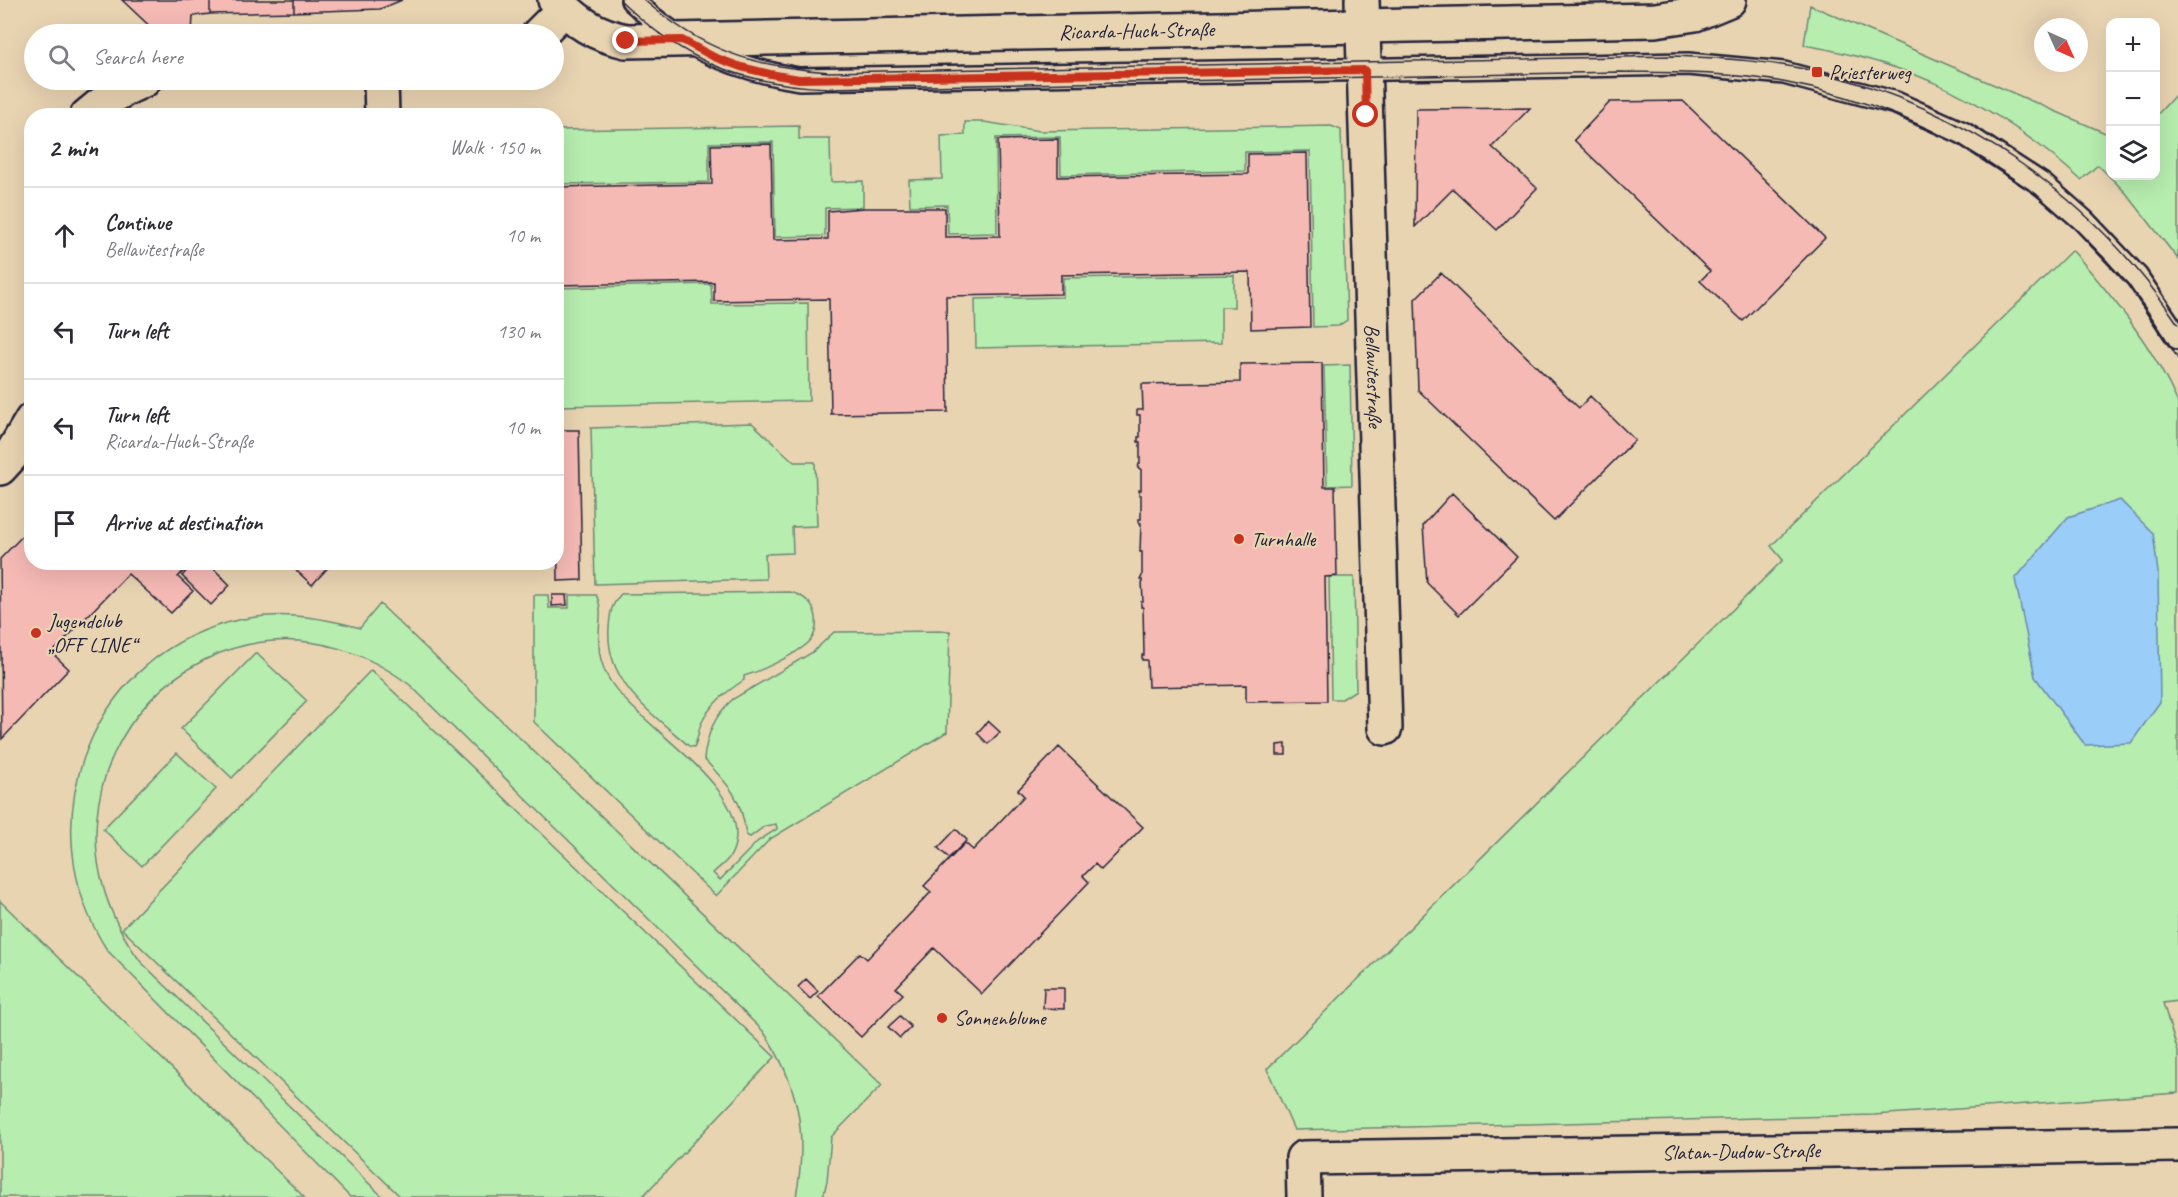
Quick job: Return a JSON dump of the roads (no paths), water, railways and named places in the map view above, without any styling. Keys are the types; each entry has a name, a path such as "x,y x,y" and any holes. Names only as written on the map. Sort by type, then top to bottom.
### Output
{"street":[{"name":"Ricarda-Huch-Straße","path":"559,4 589,29 626,41 1363,13 1655,20 1695,14 1729,0"},
{"path":"545,24 559,4"},
{"name":"Bellavitestraße","path":"1363,13 1385,728"},
{"path":"97,108 111,96 123,90"},
{"path":"381,90 382,108"},
{"path":"0,468 10,457 24,434"},
{"name":"Slatan-Dudow-Straße","path":"1304,1197 1303,1158 2178,1145"}],"lane":[{"path":"632,0 656,22 682,40 714,57 741,67 799,79 1688,64 1784,73 1896,103 1963,133 2043,185 2084,221 2137,277 2178,338"}],"water":[{"path":"2120,500 2153,533 2158,572 2160,702 2131,743 2085,745 2035,677 2015,579 2068,517"}],"tram line":[{"path":"620,0 667,39 715,66 768,82 798,86 829,88 1620,72 1722,75 1783,82 1844,97 1902,117 1958,144 2011,177 2060,215 2104,258 2144,306 2178,359"},
{"path":"644,0 687,32 730,53 776,66 829,72 1674,56 1746,61 1800,68 1873,88 1925,109 1975,134 2022,164 2066,198 2107,237 2144,278 2178,324"}],"place":[{"name":"Priesterweg","path":"1817,72"},
{"name":"Turnhalle","path":"1239,539"},
{"name":"Jugendclub „OFF LINE“","path":"36,633"},
{"name":"Sonnenblume","path":"942,1018"}]}
